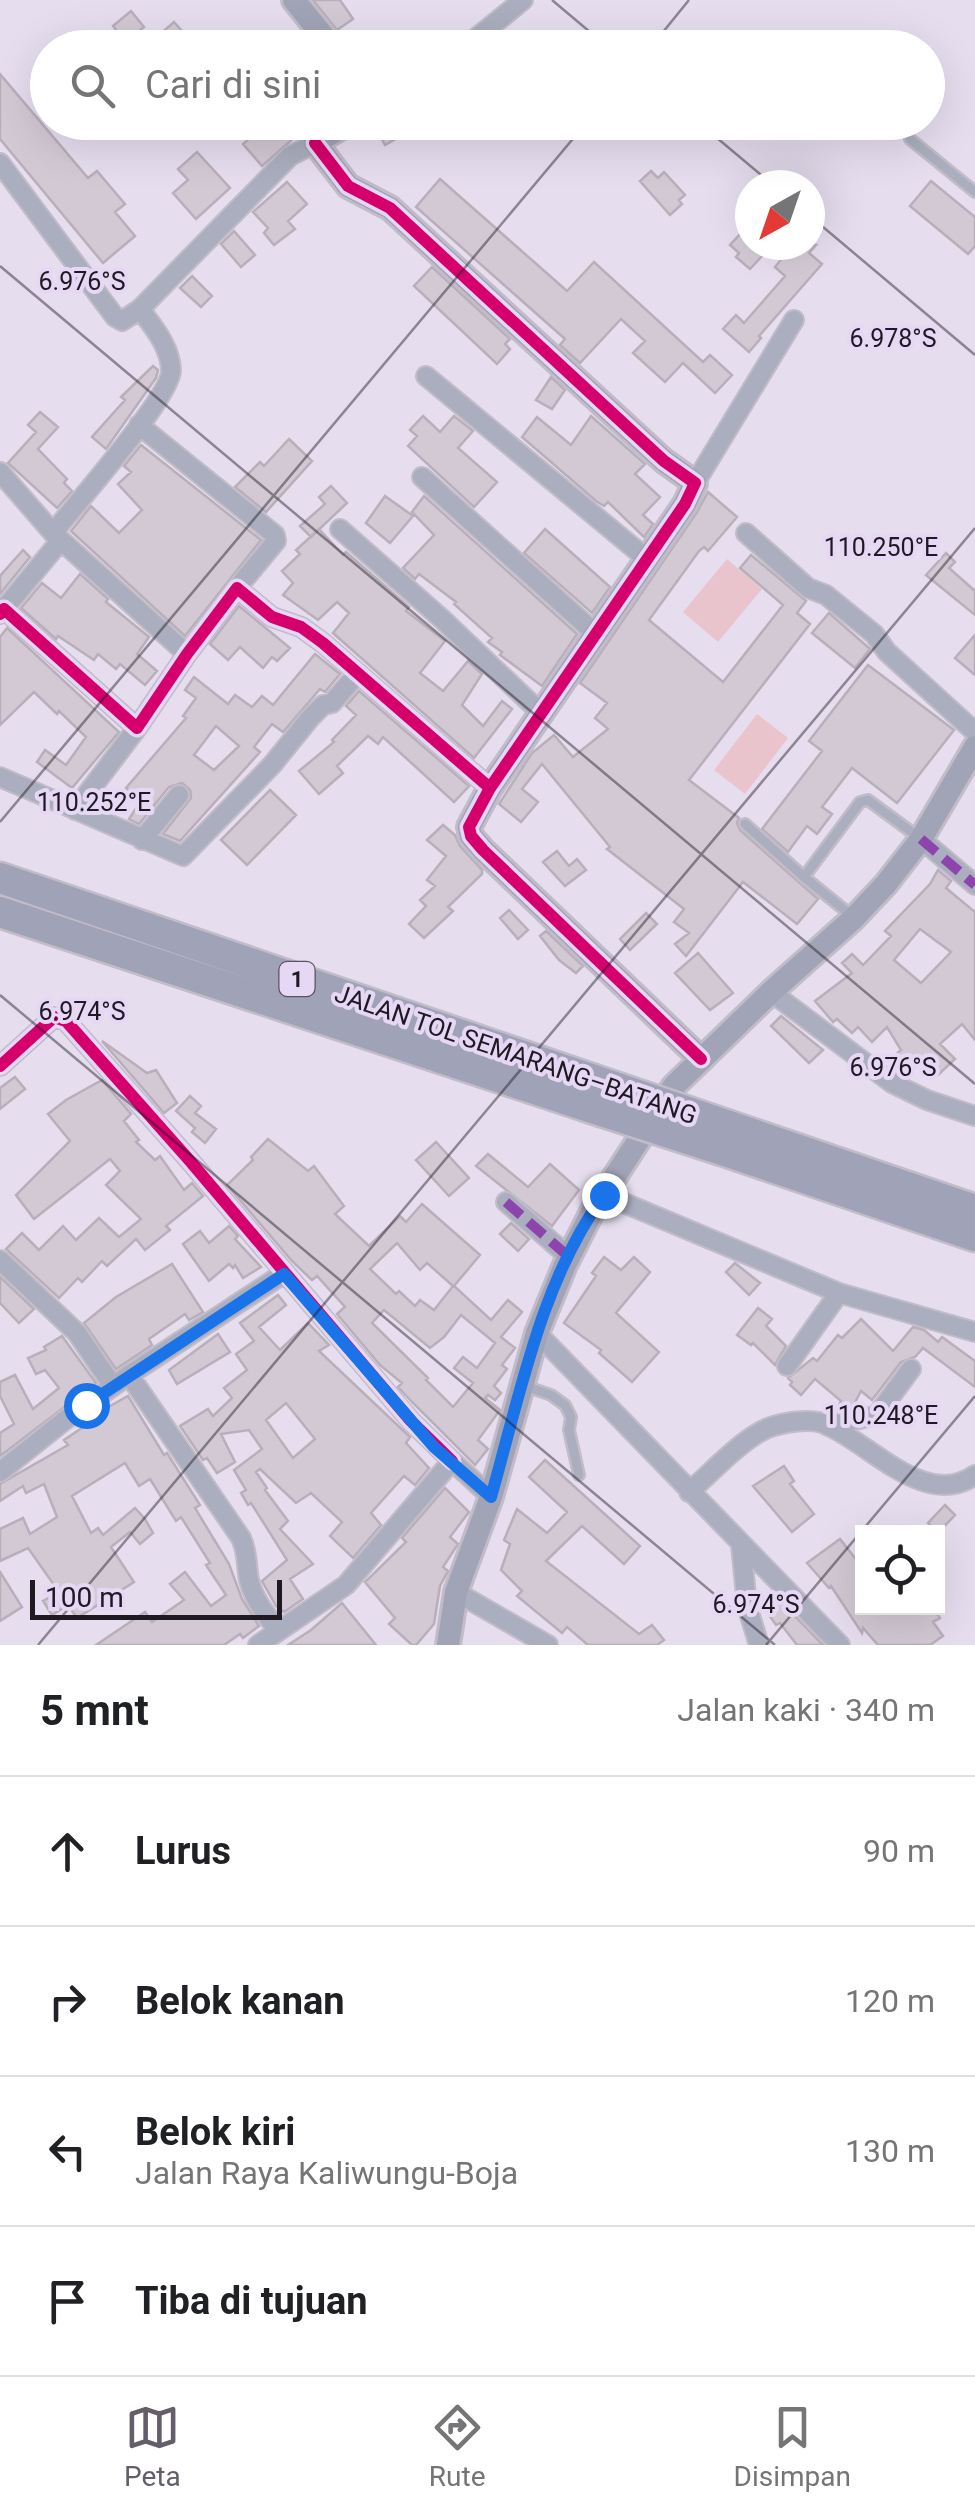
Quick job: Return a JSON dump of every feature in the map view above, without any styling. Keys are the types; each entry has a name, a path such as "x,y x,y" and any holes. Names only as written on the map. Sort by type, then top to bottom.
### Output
{"highway":[{"name":"JALAN TOL SEMARANG–BATANG","path":"0,878 589,1092 725,1138 975,1210"},
{"name":"JALAN TOL SEMARANG–BATANG","path":"0,912 589,1092"},
{"name":"JALAN TOL SEMARANG–BATANG","path":"725,1138 975,1236"}],"street":[{"path":"294,0 318,30"},
{"path":"486,30 523,0"},
{"path":"0,163 116,317 127,320 290,156 321,140"},
{"path":"316,143 340,179 390,208 664,460 695,483"},
{"path":"137,728 2,612 170,382 168,350 140,309"},
{"path":"701,1059 475,842 469,832 469,821 647,559 794,320"},
{"path":"426,376 647,559"},
{"path":"74,810 276,538 139,425"},
{"path":"0,472 57,536 187,654"},
{"path":"422,477 597,635"},
{"path":"340,528 542,714"},
{"path":"746,533 808,588 826,595 874,634 887,652 975,732"},
{"path":"238,588 272,617 310,633 490,788"},
{"path":"0,777 179,856 358,673"},
{"path":"448,1645 456,1592 491,1497 537,1332 569,1256 604,1195 668,1095 771,992 854,918 921,839 975,747"},
{"path":"142,840 180,795"},
{"path":"921,839 975,885"},
{"path":"771,992 892,1082 927,1100 975,1116"},
{"path":"0,1066 54,1017 61,1018 190,1161 434,1447 491,1497"},
{"path":"604,1195 839,1292 975,1332"},
{"path":"506,1202 569,1256"},
{"path":"0,1260 77,1333 113,1386"},
{"path":"0,1472 113,1386 284,1274"},
{"path":"787,1366 839,1292"},
{"path":"537,1332 840,1645"},
{"path":"828,1426 878,1415 911,1369"},
{"path":"129,1375 242,1538 248,1554 248,1578 271,1639 346,1585 452,1460"},
{"path":"689,1492 768,1428 815,1421 919,1480 946,1488 963,1484 975,1475"},
{"path":"741,1545 747,1606 759,1645"},
{"path":"456,1592 548,1645"}],"lane":[{"path":"911,140 975,192"},
{"path":"804,877 863,800 921,839"},
{"path":"745,824 854,918"},
{"path":"522,1385 551,1394 566,1405 572,1416 570,1430 580,1475"}],"shaded area":[{"path":"727,559 762,589 718,642 683,612"},
{"path":"757,714 788,738 745,794 714,770"}],"building":[{"path":"313,0 340,0 353,19 337,30"},
{"path":"131,11 144,27 116,30 113,26"},
{"path":"174,22 181,30 165,30"},
{"path":"0,74 30,109 30,140 56,140 88,178 97,171 125,204 115,212 135,236 103,263 0,139"},
{"path":"247,140 292,140 262,166 243,144"},
{"path":"197,152 230,188 196,219 173,193 188,180 178,169"},
{"path":"651,171 658,178 664,172 685,195 670,215 640,181"},
{"path":"440,179 567,291 594,262 703,362 710,355 732,375 715,393 683,363 665,382 633,353 645,341 621,319 580,363 560,345 565,339 416,207"},
{"path":"931,181 975,217 975,246 968,254 910,206"},
{"path":"287,182 307,204 288,221 295,229 274,245 264,233 268,228 253,212"},
{"path":"234,231 255,255 241,267 221,244"},
{"path":"740,260 758,260 750,269"},
{"path":"781,260 817,260 822,264 749,352 723,329 736,315 744,323 785,276 775,267"},
{"path":"432,267 510,339 505,344 510,349 497,364 414,286"},
{"path":"192,276 212,296 201,307 180,288"},
{"path":"153,366 158,370 156,378 106,449 92,437 125,400 121,397"},
{"path":"551,377 565,390 552,409 536,400"},
{"path":"40,412 58,427 38,449 67,479 64,483 72,491 57,508 8,463 36,432 28,425"},
{"path":"423,416 440,432 454,416 473,431 458,448 497,482 474,507 408,446 417,436 410,430"},
{"path":"591,416 645,464 635,474 660,497 643,515 653,524 644,537 608,502 604,506 596,501 522,437 537,417 571,445"},
{"path":"289,439 312,461 266,512 235,487 260,462 264,466"},
{"path":"141,445 261,540 185,636 71,531 91,506 119,533 142,510 118,484 131,472 124,466"},
{"path":"331,486 347,503 311,537 300,526 325,504 319,497"},
{"path":"708,492 737,517 708,551 704,547 699,551 649,620 723,682 783,605 740,568 751,555 806,601 797,613 810,624 689,780 739,818 740,830 818,899 797,924 743,882 686,956 675,944 689,933 674,922 684,909 607,849 610,847 542,764 522,789 538,802 521,822 499,804 532,753 554,735 573,757 608,729 595,718 607,703 580,683"},
{"path":"385,496 413,516 390,543 366,523"},
{"path":"424,496 577,634 542,686 500,655 502,652 488,642 492,638 456,602 419,574 415,579 403,568 434,535 412,512"},
{"path":"319,529 343,555 346,552 409,607 406,611 445,641 420,673 443,691 468,661 482,674 462,705 483,726 502,701 512,709 474,758 333,633 349,613 337,602 318,620 283,595 293,583 282,571 300,554 296,550"},
{"path":"545,529 610,587 592,613 524,553"},
{"path":"23,550 30,557 0,594 0,576"},
{"path":"946,553 955,562 949,568 975,591 975,615 926,575"},
{"path":"80,574 108,599 106,602 149,637 137,654 157,671 145,685 120,664 116,669 98,654 94,660 58,636 56,639 21,608 42,583 61,598"},
{"path":"239,606 290,648 277,661 272,657 263,668 240,647 228,660 210,644"},
{"path":"829,613 870,649 855,668 812,633"},
{"path":"7,628 119,732 72,788 37,762 45,750 66,765 86,737 59,711 57,714 34,692 0,725 0,637"},
{"path":"975,635 975,675 955,658"},
{"path":"315,654 340,674 325,692 320,689 283,732 272,724 254,747 260,752 180,841 163,834 191,798 190,790 182,783 169,787 139,824 129,819 140,802 126,788 186,718 183,716 196,698 185,690 194,677 228,704 235,695 252,707 262,696 273,705","holes":["216,726 239,746 214,770 194,755"]},
{"path":"868,665 954,730 897,803 852,768 822,807 832,814 817,834 807,826 788,852 762,829 822,751 809,741"},
{"path":"359,691 469,786 454,802 383,737 378,744 368,736 337,766 343,773 319,794 299,771 334,742 356,715 346,706"},
{"path":"270,790 296,815 247,865 221,840"},
{"path":"443,825 455,835 482,874 448,907 453,911 424,938 409,924 426,906 420,900 435,886 427,880 446,856 427,840"},
{"path":"557,851 569,866 577,859 586,870 565,886 543,862"},
{"path":"938,870 951,881 946,888 975,912 975,1040 962,1024 940,1044 955,1059 938,1075 923,1059 908,1074 892,1058 901,1050 887,1027 872,1042 858,1027 852,1033 837,1019 833,1022 815,1001 852,973 842,963 852,954 863,965 891,936 885,931 930,884","holes":["920,929 951,952 921,983 894,960"]},
{"path":"509,910 528,930 518,939 500,918"},
{"path":"646,913 657,924 630,950 620,939"},
{"path":"546,931 583,966 576,973 559,960 540,936"},
{"path":"698,953 733,993 710,1010 675,973"},
{"path":"781,1016 823,1050 809,1063 771,1026"},
{"path":"102,1041 147,1073 156,1070 177,1103 164,1113"},
{"path":"15,1077 25,1089 0,1109 0,1088"},
{"path":"102,1080 131,1114 124,1121 139,1140 136,1142 155,1160 160,1156 184,1190 192,1183 203,1196 166,1226 170,1230 145,1250 136,1239 107,1266 102,1261 82,1282 78,1278 59,1298 6,1249 22,1233 39,1250 63,1226 76,1240 99,1218 119,1237 141,1219 106,1185 120,1171 110,1159 34,1219 16,1195 70,1141 48,1114"},
{"path":"190,1096 201,1106 195,1113 216,1129 205,1143 176,1111"},
{"path":"268,1139 308,1171 314,1166 344,1206 335,1214 369,1246 400,1216 406,1222 422,1204 480,1255 454,1286 491,1320 508,1300 522,1312 501,1337 515,1348 502,1365 507,1369 494,1386 501,1393 495,1400 488,1395 485,1398 500,1410 478,1440 488,1449 475,1465 398,1387 402,1383 380,1365 337,1314 345,1307 317,1276 312,1280 292,1261 227,1185 253,1160 251,1157","holes":["397,1243 420,1270 427,1263 453,1286 434,1310 420,1300 415,1306 399,1291 396,1294 370,1269","384,1310 430,1348 461,1315 495,1343 477,1368 463,1357 454,1368 473,1383 453,1407 372,1323"]},
{"path":"436,1142 469,1178 449,1196 416,1160"},
{"path":"488,1154 528,1187 550,1164 579,1190 552,1226 476,1166"},
{"path":"511,1223 529,1239 518,1251 500,1234"},
{"path":"229,1226 238,1236 235,1239 261,1267 243,1278 235,1265 233,1268 229,1264 209,1281 183,1244 200,1231 209,1243"},
{"path":"604,1257 621,1270 634,1257 650,1272 616,1313 659,1352 632,1382 599,1353 601,1350 564,1323 596,1276 592,1273"},
{"path":"735,1263 760,1283 749,1295 726,1272"},
{"path":"172,1264 203,1312 189,1320 185,1314 149,1339 152,1345 116,1369 84,1323 116,1297"},
{"path":"0,1277 34,1309 19,1323 0,1303"},
{"path":"278,1295 286,1305 259,1327 280,1350 308,1323 329,1345 319,1351 410,1437 406,1443 429,1468 415,1485 404,1476 371,1513 381,1525 353,1558 330,1536 342,1522 311,1493 296,1503 260,1469 256,1472 288,1521 280,1529 313,1564 290,1579 303,1599 284,1612 276,1606 262,1581 287,1560 251,1503 248,1505 241,1493 246,1490 234,1470 262,1449 249,1430 221,1434 235,1462 217,1473 180,1426 208,1409 213,1416 232,1398 224,1388 247,1370 236,1354 254,1341 240,1323","holes":["286,1403 315,1439 293,1458 266,1420"]},
{"path":"758,1308 772,1319 766,1326 786,1346 775,1365 753,1343 737,1335"},
{"path":"861,1319 893,1351 913,1327 924,1330 938,1342 942,1337 975,1361 975,1387 923,1348 915,1357 901,1362 872,1400 861,1391 852,1408 835,1412 841,1401 815,1379 801,1395 790,1385 788,1378 813,1358 817,1361 838,1335 842,1338"},
{"path":"218,1334 230,1352 177,1384 169,1370"},
{"path":"62,1336 96,1383 0,1456 0,1433 14,1424 0,1396 0,1382 15,1375 33,1409 59,1388 45,1370 36,1374 28,1358 46,1350 44,1347"},
{"path":"128,1396 200,1505 195,1508 229,1564 242,1599 259,1626 243,1638 240,1634 224,1645 96,1645 145,1612 152,1622 184,1600 170,1584 185,1572 211,1606 226,1595 181,1517 176,1521 150,1479 139,1486 125,1463 72,1496 91,1533 98,1528 103,1535 135,1508 145,1519 153,1533 140,1544 130,1532 111,1547 134,1582 77,1618 68,1605 52,1615 43,1601 59,1592 28,1548 0,1561 0,1529 23,1518 30,1534 57,1517 44,1484 26,1493 23,1486 0,1501 0,1484 68,1445 64,1440 92,1421 89,1418"},
{"path":"545,1460 640,1546 624,1564 582,1526 546,1561 639,1634 652,1625 664,1640 657,1645 588,1645 567,1627 562,1633 517,1596 522,1591 501,1570 510,1544 504,1540 517,1509 547,1533 567,1512 529,1477"},
{"path":"784,1466 794,1481 790,1484 814,1514 792,1532 753,1486"},
{"path":"445,1488 469,1512 450,1537 458,1544 443,1567 448,1571 440,1586 434,1624 412,1645 389,1624 395,1618 365,1582 406,1542 402,1538"},
{"path":"945,1505 955,1515 945,1526 928,1523"},
{"path":"840,1539 855,1558 855,1615 938,1615 940,1618 933,1622 943,1636 930,1645 878,1645 863,1628 862,1633 831,1586 807,1563"},
{"path":"0,1572 22,1607 0,1621"},
{"path":"778,1599 823,1645 797,1645 780,1623 776,1625 764,1608"},
{"path":"342,1603 376,1645 288,1645 311,1630"}],"marked path":[{"path":"921,839 975,885"},
{"path":"506,1202 569,1257"}],"cycle path":[{"path":"315,143 348,186 390,208 664,461 695,483 685,504 490,788 469,827 483,850 701,1059"},
{"path":"0,614 4,609 137,728 237,588 272,617 301,627 323,643 490,788"},
{"path":"0,1066 54,1017 66,1021 411,1421 452,1461"}],"route":[{"path":"86,1405 284,1274 434,1447 491,1497 537,1332 565,1265 604,1195"}]}
